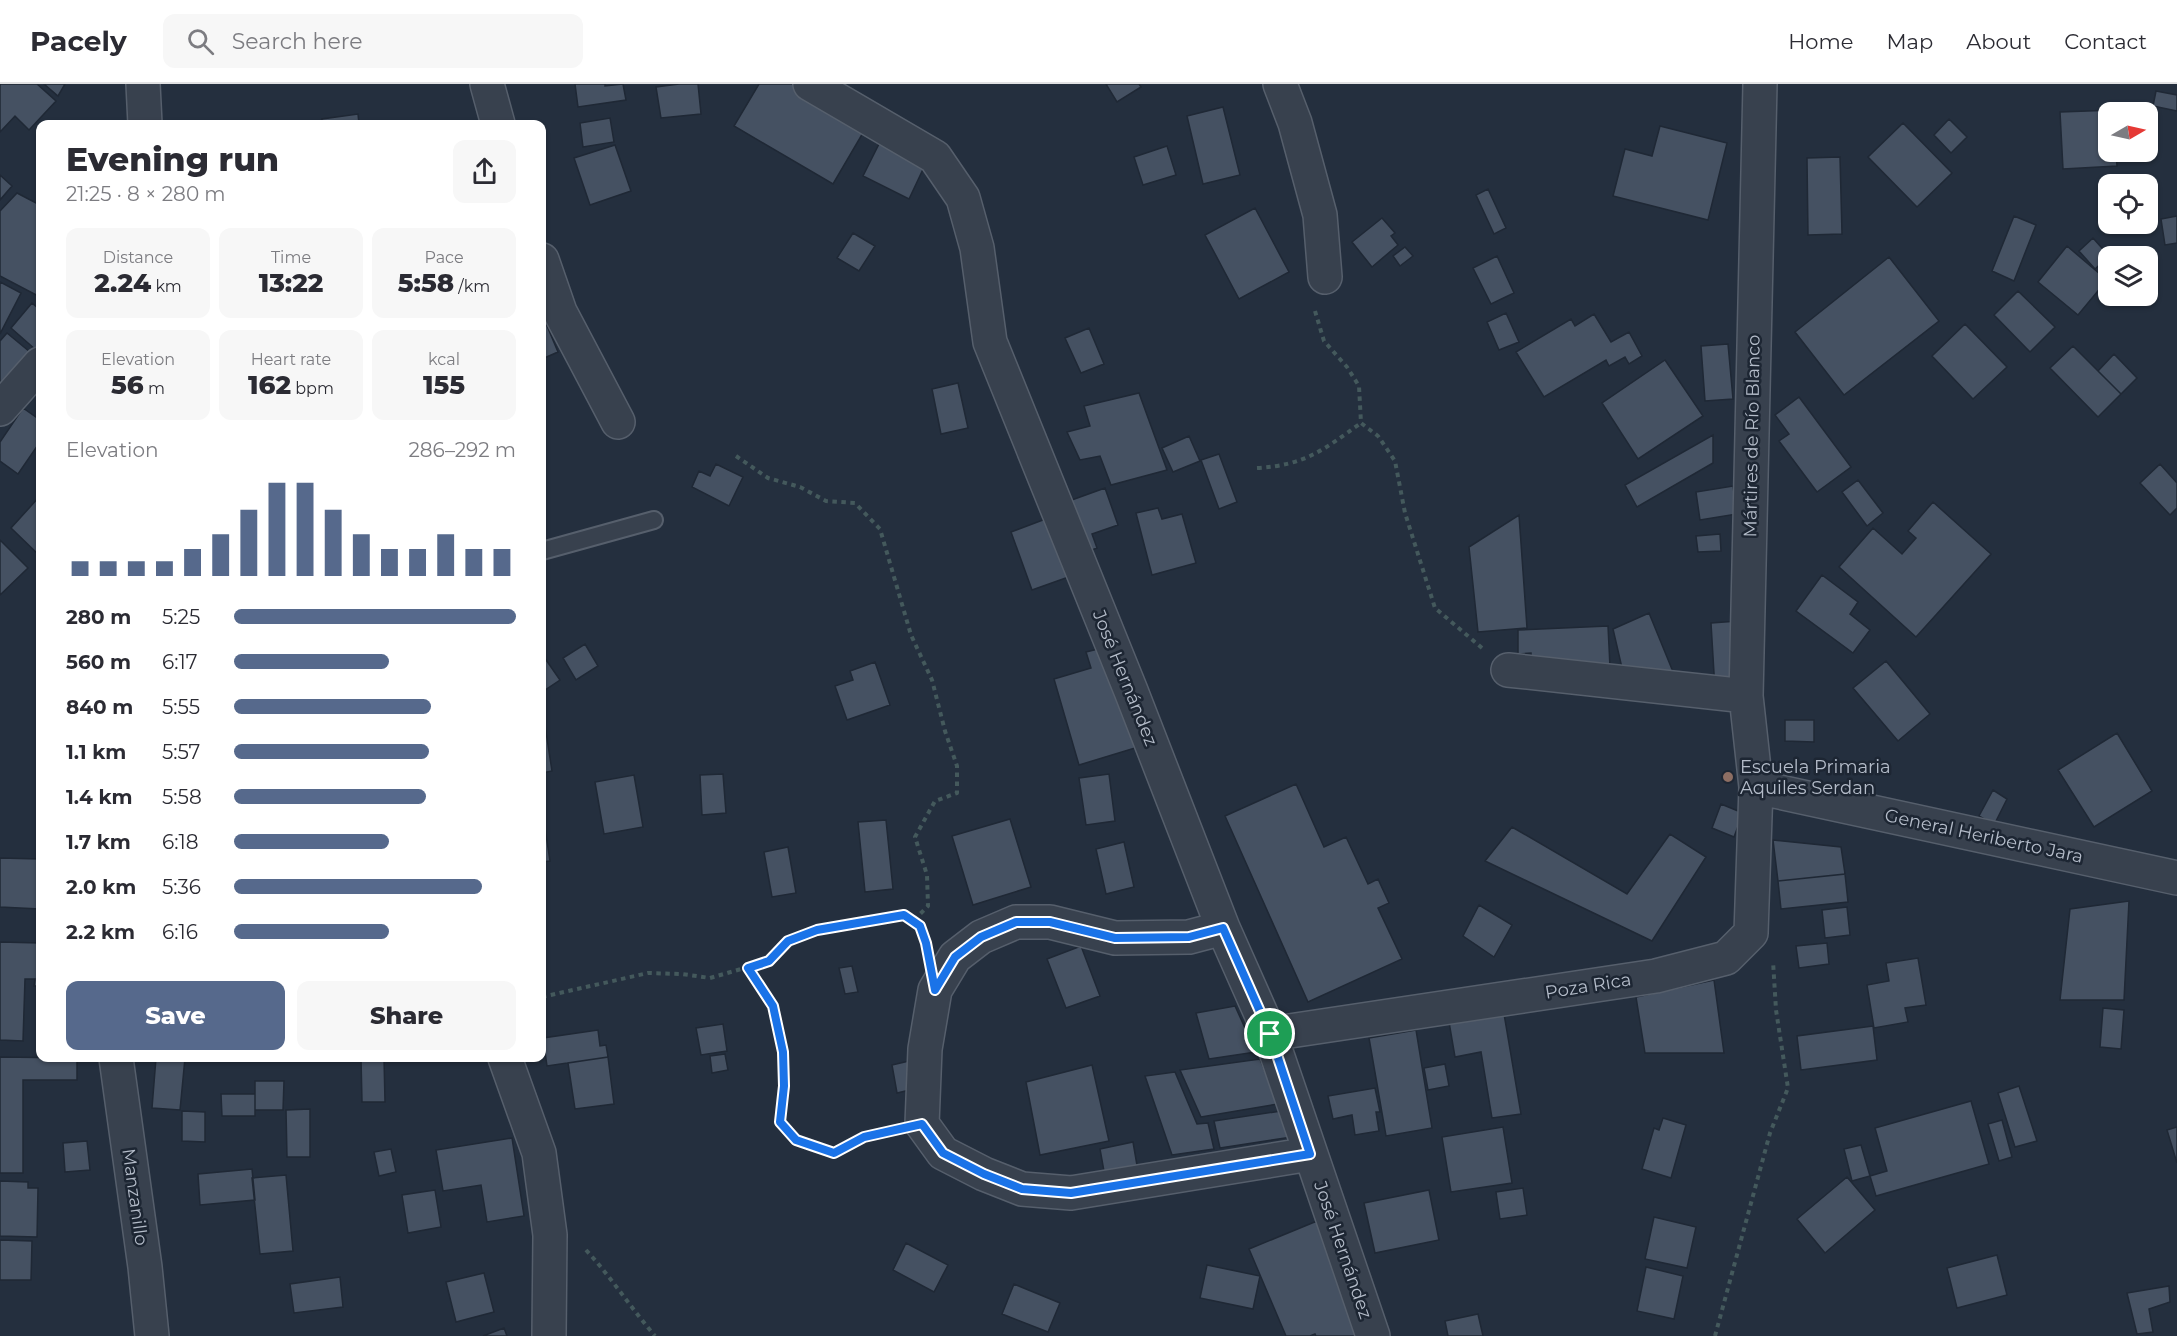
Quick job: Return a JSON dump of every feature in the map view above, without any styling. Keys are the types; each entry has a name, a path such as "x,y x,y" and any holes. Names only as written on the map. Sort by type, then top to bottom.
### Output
{"street":[{"path":"487,84 497,120"},
{"name":"José Hernández","path":"810,84 935,157 963,198 977,248 990,342 1131,691 1223,928 1270,1034 1373,1336"},
{"path":"1280,84 1295,123 1320,215 1325,277"},
{"name":"Mártires de Río Blanco","path":"1756,787 1746,696 1760,84"},
{"path":"546,272 560,312 618,422"},
{"path":"0,409 36,368"},
{"path":"1508,670 1746,696"},
{"path":"1751,933 1756,787"},
{"name":"General Heriberto Jara","path":"1756,787 2177,878"},
{"path":"1223,928 1189,937 1115,938 1050,922 1016,922 981,937 955,957 935,990 925,1048 922,1124 943,1153 984,1174 1022,1189 1071,1193 1310,1154"},
{"name":"Poza Rica","path":"1270,1034 1656,976 1726,958 1751,933"},
{"name":"Manzanillo","path":"117,1062 145,1267 152,1336"},
{"path":"506,1062 539,1153 550,1235 549,1336"}],"lane":[{"path":"546,550 654,520"}],"path":[{"path":"1315,309 1324,341 1347,367 1359,386 1361,423 1378,436 1395,461 1405,513 1435,608 1508,670"},
{"path":"1257,468 1284,466 1317,454 1361,423"},
{"path":"736,456 768,478 800,487 826,501 855,503 880,529 911,635 932,680 957,766 957,793 935,801 915,837 927,875 928,906 913,921"},
{"path":"546,996 648,973 710,978 769,961 788,941 817,930 904,915 920,926 926,943 935,990"},
{"path":"1716,1336 1770,1133 1788,1088 1776,1010 1772,950 1751,933"},
{"path":"748,968 773,1006 783,1052 784,1086 780,1122 796,1140 834,1153 864,1137 922,1124"},
{"path":"550,1235 583,1247 603,1268 625,1300 655,1336"}],"building":[{"path":"0,84 37,84 56,101 29,130 15,116 0,132"},
{"path":"44,84 65,84 58,96"},
{"path":"575,84 605,84 605,86 623,84 626,100 578,107"},
{"path":"698,84 701,114 661,118 656,87"},
{"path":"759,84 794,84 867,126 833,184 734,126"},
{"path":"1106,84 1139,84 1141,87 1117,102"},
{"path":"2156,91 2177,95 2177,111 2158,107 2158,102 2154,102"},
{"path":"1223,107 1240,175 1203,184 1187,116"},
{"path":"2098,111 2098,162 2117,162 2117,166 2063,169 2060,112"},
{"path":"358,114 359,120 322,120"},
{"path":"610,118 614,142 583,147 580,123"},
{"path":"1949,119 1967,137 1951,153 1934,135"},
{"path":"1903,123 1952,173 1917,207 1868,157"},
{"path":"1660,126 1727,143 1708,220 1613,196 1625,149 1652,156"},
{"path":"880,142 925,165 909,199 863,176"},
{"path":"615,145 631,191 590,205 574,158"},
{"path":"1167,146 1176,175 1143,185 1134,157"},
{"path":"1840,157 1842,234 1808,235 1807,158"},
{"path":"0,175 12,186 0,200"},
{"path":"1488,189 1506,228 1494,234 1476,195"},
{"path":"17,193 36,203 36,295 0,276 0,211"},
{"path":"1255,208 1289,272 1239,299 1205,235"},
{"path":"2014,216 2036,225 2014,281 1992,271"},
{"path":"2177,216 2177,243 2165,245 2161,219"},
{"path":"1382,218 1395,233 1391,236 1398,245 1372,267 1352,242"},
{"path":"853,233 875,246 859,271 837,258"},
{"path":"2093,238 2100,246 2098,246 2098,266 2095,269 2079,251"},
{"path":"2067,246 2098,272 2098,291 2078,315 2038,282"},
{"path":"1405,247 1413,256 1400,266 1393,256"},
{"path":"1497,256 1514,293 1491,304 1473,268"},
{"path":"1889,257 1939,321 1844,395 1795,332"},
{"path":"0,282 21,293 0,334"},
{"path":"2018,291 2055,327 2030,352 1994,315"},
{"path":"32,303 36,306 36,350 11,328"},
{"path":"1506,313 1519,342 1499,350 1487,322"},
{"path":"1594,314 1611,342 1629,332 1642,356 1629,364 1625,357 1609,366 1606,360 1544,397 1516,352 1571,319 1575,326"},
{"path":"546,324 558,352 546,357"},
{"path":"1965,324 2007,367 1973,399 1932,356"},
{"path":"1089,328 1104,364 1081,373 1065,338"},
{"path":"7,333 36,357 0,400 0,341"},
{"path":"1728,344 1733,399 1705,401 1701,346"},
{"path":"2073,346 2121,394 2098,417 2050,368"},
{"path":"2114,354 2137,378 2121,394 2098,371"},
{"path":"1665,360 1703,416 1638,459 1602,403"},
{"path":"958,383 968,428 941,434 932,389"},
{"path":"1139,393 1167,470 1111,485 1100,456 1080,460 1067,432 1090,426 1084,406"},
{"path":"1799,397 1851,467 1817,492 1779,441 1789,434 1775,415"},
{"path":"23,408 36,417 36,448 18,474 0,461 0,442"},
{"path":"1713,435 1713,463 1637,507 1625,485"},
{"path":"1189,436 1200,461 1173,472 1162,448"},
{"path":"1219,454 1237,502 1219,509 1201,460"},
{"path":"716,464 743,477 729,506 692,487 699,471 710,476"},
{"path":"2160,464 2177,483 2177,508 2170,515 2140,483"},
{"path":"1858,480 1883,513 1867,526 1842,492"},
{"path":"1733,486 1737,514 1700,520 1696,492"},
{"path":"1105,488 1118,525 1092,534 1097,548 1087,552 1069,501"},
{"path":"36,500 36,552 11,528"},
{"path":"1933,502 1991,554 1916,637 1839,567 1873,528 1902,554 1916,538 1908,531"},
{"path":"1158,508 1162,519 1182,514 1196,563 1152,575 1136,513"},
{"path":"1056,515 1077,574 1032,590 1011,532"},
{"path":"1519,515 1527,628 1478,632 1469,547"},
{"path":"1720,534 1721,551 1698,552 1696,536"},
{"path":"0,540 28,568 0,595"},
{"path":"1822,575 1858,602 1850,614 1870,630 1853,653 1796,611"},
{"path":"1649,613 1678,684 1625,681 1613,629"},
{"path":"1738,621 1741,688 1715,690 1711,623"},
{"path":"1608,626 1610,667 1532,671 1531,653 1518,654 1518,630"},
{"path":"585,644 598,666 576,680 563,658"},
{"path":"1106,647 1135,748 1079,765 1054,679 1091,668 1086,652"},
{"path":"546,660 560,680 546,689"},
{"path":"1886,661 1930,714 1898,741 1853,688"},
{"path":"875,662 890,705 847,720 835,686 853,680 850,671"},
{"path":"1785,720 1814,720 1814,742 1785,741"},
{"path":"546,732 552,771 546,772"},
{"path":"2117,733 2152,791 2094,827 2058,770"},
{"path":"723,774 726,813 702,815 700,775"},
{"path":"1109,774 1115,821 1086,825 1079,778"},
{"path":"634,775 643,827 604,834 595,782"},
{"path":"1296,784 1324,847 1346,837 1368,884 1378,879 1389,903 1378,908 1402,959 1308,1002 1225,816"},
{"path":"1993,790 2007,799 1994,825 1979,816"},
{"path":"1721,804 1743,813 1734,837 1712,828"},
{"path":"1010,819 1031,887 973,905 952,836"},
{"path":"886,820 893,889 865,892 858,822"},
{"path":"1512,827 1627,894 1670,834 1706,857 1652,941 1485,861"},
{"path":"546,834 550,861 546,862"},
{"path":"1773,840 1841,847 1845,874 1778,881"},
{"path":"1124,842 1134,887 1106,894 1096,849"},
{"path":"788,847 796,893 772,897 764,852"},
{"path":"0,858 36,859 36,909 0,907"},
{"path":"1845,874 1848,902 1781,909 1778,881"},
{"path":"2129,901 2124,1000 2060,1000 2070,909"},
{"path":"1479,905 1512,925 1494,957 1463,936"},
{"path":"1847,907 1850,935 1825,938 1822,910"},
{"path":"0,942 36,943 36,986 34,986 35,979 25,979 23,1041 0,1040"},
{"path":"1827,943 1829,964 1799,968 1796,946"},
{"path":"1081,946 1100,996 1066,1008 1047,959"},
{"path":"1918,958 1926,1005 1905,1008 1908,1022 1874,1028 1867,985 1889,981 1886,963"},
{"path":"852,966 858,992 845,994 839,968"},
{"path":"1714,980 1724,1053 1645,1053 1636,997"},
{"path":"1235,1006 1256,1052 1209,1059 1196,1013"},
{"path":"1503,1008 1521,1114 1492,1118 1481,1052 1455,1057 1448,1016"},
{"path":"2103,1008 2124,1010 2121,1049 2100,1047"},
{"path":"723,1024 727,1051 701,1055 696,1028"},
{"path":"1873,1026 1877,1060 1801,1070 1797,1036"},
{"path":"598,1030 600,1046 606,1045 608,1057 547,1066 546,1038"},
{"path":"1416,1030 1432,1128 1386,1136 1369,1038"},
{"path":"725,1054 728,1070 712,1073 710,1056"},
{"path":"0,1057 36,1057 36,1062 77,1062 77,1080 23,1080 23,1173 0,1173"},
{"path":"608,1057 614,1104 575,1109 568,1063"},
{"path":"1260,1059 1278,1104 1201,1117 1180,1070"},
{"path":"909,1061 914,1089 897,1093 892,1065"},
{"path":"156,1062 185,1062 180,1110 152,1108"},
{"path":"361,1062 384,1062 385,1102 362,1102"},
{"path":"1445,1064 1449,1086 1428,1090 1424,1068"},
{"path":"1092,1065 1109,1141 1040,1155 1026,1082"},
{"path":"1175,1072 1197,1124 1208,1123 1214,1149 1172,1155 1145,1076"},
{"path":"255,1081 284,1081 283,1110 255,1110"},
{"path":"2019,1086 2037,1141 2015,1147 1998,1093"},
{"path":"1375,1088 1380,1112 1376,1112 1379,1131 1355,1135 1352,1115 1333,1119 1328,1096"},
{"path":"221,1094 255,1094 255,1116 222,1116"},
{"path":"1971,1101 1989,1164 1876,1196 1870,1176 1887,1171 1875,1128"},
{"path":"310,1109 310,1157 287,1157 286,1110"},
{"path":"182,1111 205,1112 205,1142 182,1141"},
{"path":"1281,1111 1292,1137 1220,1148 1214,1121"},
{"path":"1663,1118 1686,1125 1671,1178 1642,1169 1654,1128 1659,1130"},
{"path":"2002,1120 2012,1157 1999,1161 1988,1124"},
{"path":"1503,1127 1512,1183 1451,1192 1442,1137"},
{"path":"2177,1127 2177,1163 2167,1130"},
{"path":"512,1138 524,1216 487,1222 481,1185 443,1191 436,1150"},
{"path":"87,1141 90,1170 65,1172 63,1143"},
{"path":"1133,1142 1138,1171 1105,1177 1100,1149"},
{"path":"1861,1145 1870,1176 1852,1181 1844,1149"},
{"path":"391,1149 396,1172 379,1176 374,1152"},
{"path":"252,1169 255,1200 200,1205 198,1174"},
{"path":"286,1175 293,1251 260,1254 252,1178"},
{"path":"1847,1177 1875,1210 1825,1253 1797,1219"},
{"path":"0,1181 28,1182 28,1188 38,1188 37,1237 0,1236"},
{"path":"1523,1188 1527,1215 1500,1219 1496,1192"},
{"path":"435,1190 441,1227 408,1233 402,1195"},
{"path":"1429,1190 1439,1240 1375,1253 1364,1203"},
{"path":"1654,1217 1696,1227 1687,1268 1645,1259"},
{"path":"1317,1221 1365,1336 1316,1336 1315,1334 1286,1336 1249,1249"},
{"path":"0,1240 32,1241 31,1280 0,1280"},
{"path":"906,1243 948,1265 934,1292 893,1270"},
{"path":"1997,1255 2007,1295 1957,1308 1947,1268"},
{"path":"1207,1265 1260,1276 1253,1309 1200,1298"},
{"path":"1646,1267 1683,1276 1674,1319 1637,1311"},
{"path":"484,1273 494,1312 456,1322 446,1282"},
{"path":"340,1277 343,1307 294,1313 290,1284"},
{"path":"1014,1284 1060,1303 1048,1332 1002,1314"},
{"path":"2169,1286 2170,1302 2149,1309 2153,1332 2137,1334 2127,1293"},
{"path":"1478,1314 1483,1336 1448,1336 1445,1321"},
{"path":"504,1328 507,1336 483,1336"}],"place":[{"name":"Escuela Primaria Aquiles Serdan","path":"1728,777"}],"route":[{"path":"904,915 920,926 926,943 935,990 955,957 981,937 1016,922 1050,922 1115,938 1189,937 1223,928 1270,1034 1310,1154 1071,1193 1022,1189 984,1174 943,1153 922,1124 864,1137 834,1153 796,1140 780,1122 784,1086 783,1052 773,1006 748,968 769,961 788,941 817,930 858,925 904,915"}]}
